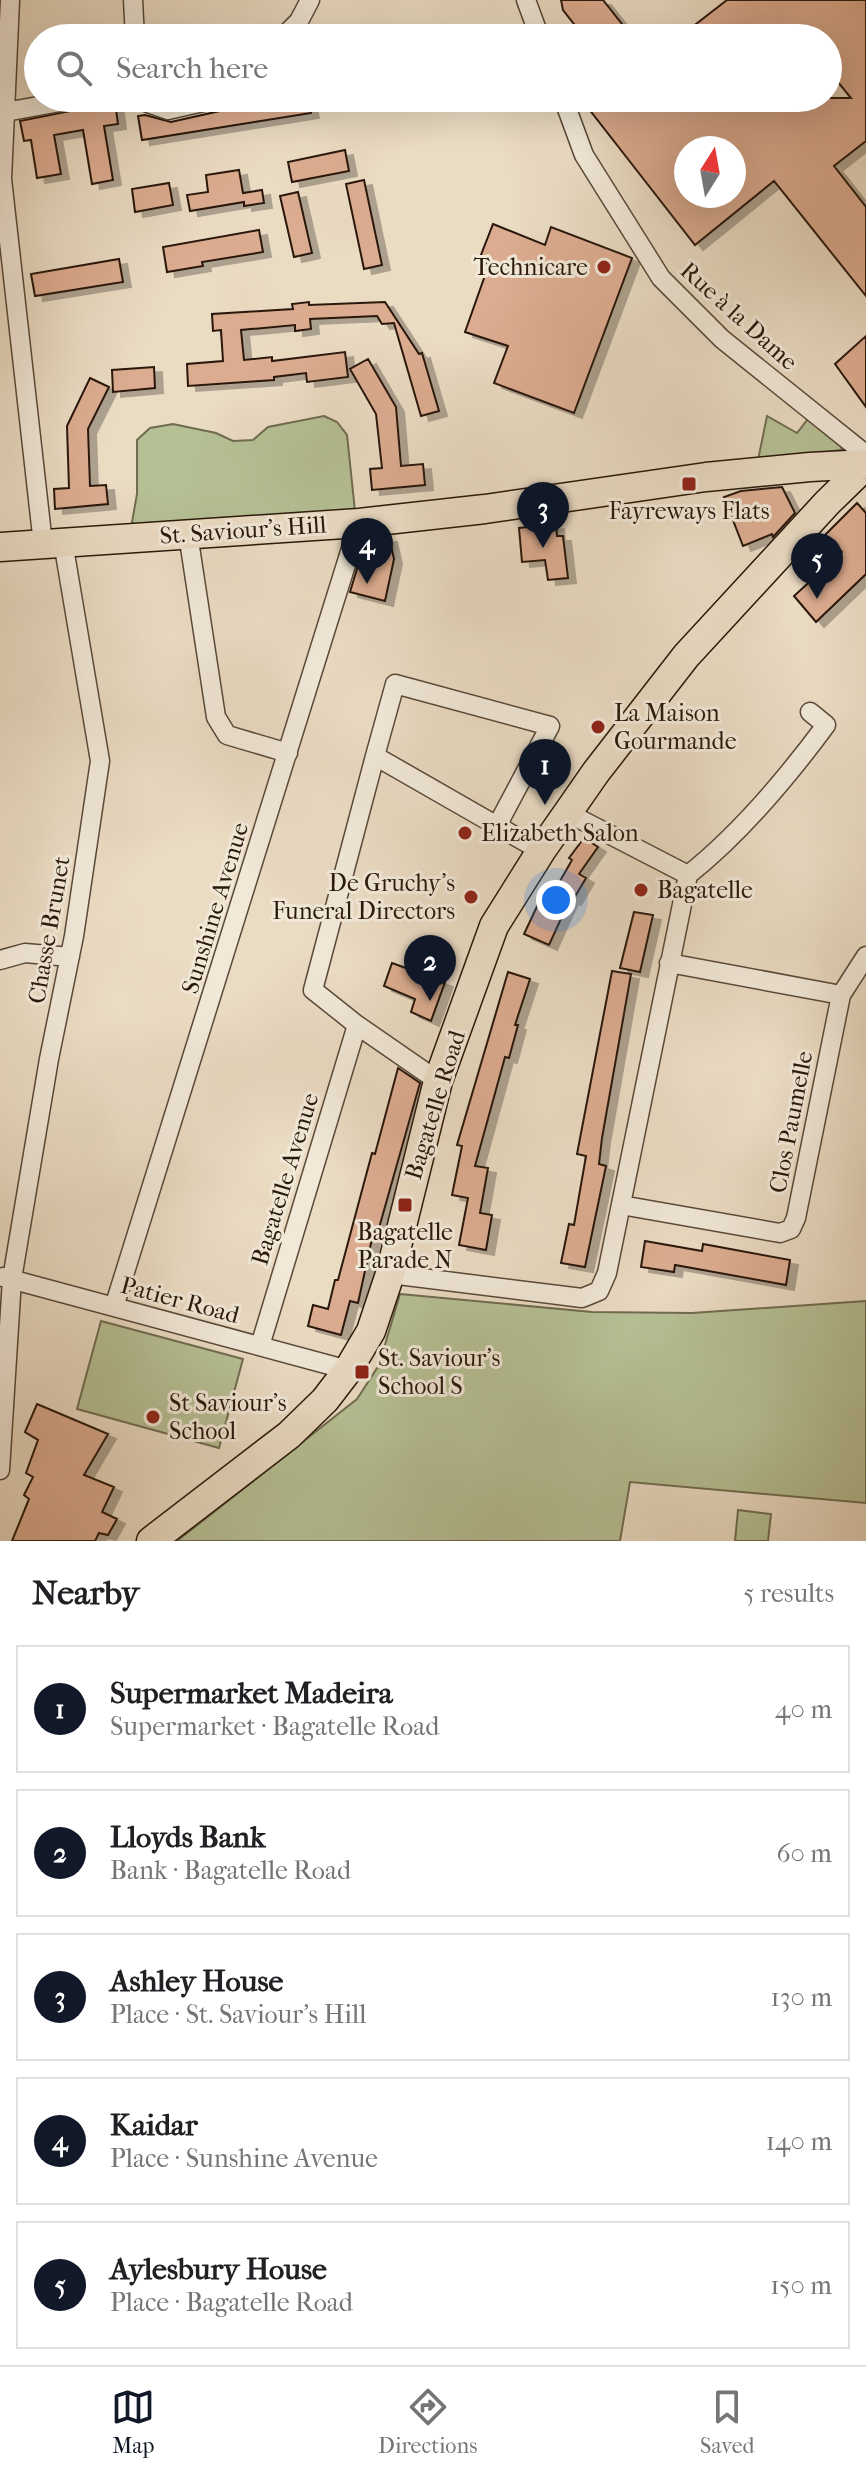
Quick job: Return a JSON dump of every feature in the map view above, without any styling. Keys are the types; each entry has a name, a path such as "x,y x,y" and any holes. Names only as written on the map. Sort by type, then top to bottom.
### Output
{"main road":[{"name":"St. Saviour's Hill","path":"0,547 359,523 485,509 706,477 866,464"},
{"name":"Bagatelle Road","path":"151,1541 289,1435 325,1400 348,1370 371,1331 390,1274 438,1081 494,926 596,772 686,656 866,464"},
{"path":"805,467 824,473 830,486 828,502"}],"street":[{"name":"Chasse Brunet","path":"0,1470 6,1278 70,957 100,761 53,543 2,179 10,0"},
{"path":"133,0 134,24"},
{"path":"296,24 310,0"},
{"path":"526,0 535,24"},
{"path":"5,112 24,109"},
{"name":"Rue à la Dame","path":"568,112 584,155 661,278 722,339 859,449 866,464"},
{"name":"Sunshine Avenue","path":"114,1307 359,523"},
{"path":"188,534 216,717 227,735 288,753"},
{"path":"438,1081 313,990 395,684 550,726 498,824"},
{"path":"390,1274 582,1298 599,1291 607,1273 688,875 793,770 826,725 810,712"},
{"path":"375,756 541,851"},
{"path":"568,813 688,875"},
{"path":"0,960 25,953 70,957"},
{"name":"Clos Paumelle","path":"621,1205 780,1233 791,1229 796,1218 841,995 866,956"},
{"path":"669,963 841,995"},
{"name":"Bagatelle Avenue","path":"260,1346 357,1025"},
{"name":"Patier Road","path":"6,1278 348,1370"}],"green space":[{"path":"811,415 839,438 842,450 758,460 767,416 797,433"},
{"path":"324,416 337,422 347,435 355,511 139,528 132,522 137,494 137,440 150,428 173,424 216,433 233,441 253,440 268,427"},
{"path":"400,1294 592,1312 692,1313 866,1301 866,1503 630,1482 620,1541 177,1541 357,1399 379,1365"},
{"path":"101,1321 243,1359 219,1448 77,1409"},
{"path":"738,1510 771,1514 768,1541 735,1541"}],"building":[{"path":"561,0 603,0 622,24 574,24 563,10"},
{"path":"727,0 866,0 866,141 834,166 866,207 866,296 774,181 746,204 746,136 674,136 674,208 741,208 695,245 591,112 842,112 842,98 851,98 842,87 842,24 696,24"},
{"path":"65,112 116,112 118,124 104,126 113,180 92,184 83,130 54,135 61,174 37,178 31,140 24,141 20,121"},
{"path":"215,112 311,113 142,140 138,116 171,122"},
{"path":"345,150 349,171 292,182 288,162"},
{"path":"239,170 243,193 262,190 264,203 244,206 244,202 190,211 187,195 208,192 206,175"},
{"path":"364,180 382,265 364,269 346,184"},
{"path":"169,183 173,205 135,212 132,189"},
{"path":"298,192 312,253 294,257 280,196"},
{"path":"493,224 545,245 551,227 632,258 574,413 494,383 508,346 465,332 489,264 479,260"},
{"path":"259,230 263,252 202,262 203,266 167,272 163,247"},
{"path":"119,259 123,282 35,296 31,274"},
{"path":"309,302 309,305 385,302 419,354 422,353 439,411 421,416 394,323 382,324 377,316 310,319 311,329 295,331 295,325 241,330 244,360 272,357 272,361 345,352 348,377 307,382 306,373 274,377 274,380 188,386 187,364 223,361 221,330 213,331 212,314 293,309 292,304"},
{"path":"866,336 866,407 835,364"},
{"path":"368,359 396,407 401,466 423,464 425,485 372,490 370,469 382,468 376,414 350,369"},
{"path":"154,367 155,388 113,392 112,370"},
{"path":"90,378 109,387 88,429 90,486 106,485 108,504 55,509 54,489 69,488 67,426"},
{"path":"782,487 795,513 773,537 772,534 743,546 724,497 741,491"},
{"path":"857,503 866,513 866,574 816,622 794,596 842,552 825,535"},
{"path":"556,524 557,536 563,536 568,578 548,580 545,560 522,562 519,528"},
{"path":"389,537 394,559 385,601 350,592 366,539"},
{"path":"584,838 598,847 579,874 586,878 573,900 570,899 549,945 524,934 541,898 548,902 572,860 569,858"},
{"path":"634,912 653,915 640,972 620,968"},
{"path":"392,963 445,982 431,1021 411,1012 415,999 384,986"},
{"path":"612,971 631,974 602,1138 599,1164 606,1166 585,1267 561,1263 569,1224 574,1225 586,1156 577,1154"},
{"path":"508,972 530,979 475,1166 488,1168 480,1213 492,1215 486,1250 459,1245 468,1198 452,1195 462,1146 457,1145"},
{"path":"398,1068 420,1083 377,1235 373,1234 358,1303 350,1301 341,1335 308,1326 313,1305 328,1309"},
{"path":"645,1241 702,1251 703,1244 790,1260 786,1285 675,1265 674,1272 641,1267"},
{"path":"37,1404 108,1434 84,1475 114,1487 102,1512 117,1519 108,1535 99,1533 95,1541 12,1541 29,1499 24,1495 33,1477 26,1473 38,1440 25,1432"}],"place":[{"name":"Technicare","path":"604,267"},
{"name":"Fayreways Flats","path":"689,484"},
{"name":"Ashley House","path":"543,548"},
{"name":"Kaidar","path":"367,584"},
{"name":"Aylesbury House","path":"817,599"},
{"name":"La Maison Gourmande","path":"598,727"},
{"name":"Supermarket Madeira","path":"545,805"},
{"name":"Elizabeth Salon","path":"465,833"},
{"name":"Bagatelle","path":"641,890"},
{"name":"De Gruchy's Funeral Directors","path":"471,897"},
{"name":"Lloyds Bank","path":"430,1001"},
{"name":"Bagatelle Parade N","path":"405,1205"},
{"name":"St. Saviour's School S","path":"362,1372"},
{"name":"St Saviour's School","path":"153,1417"}]}
